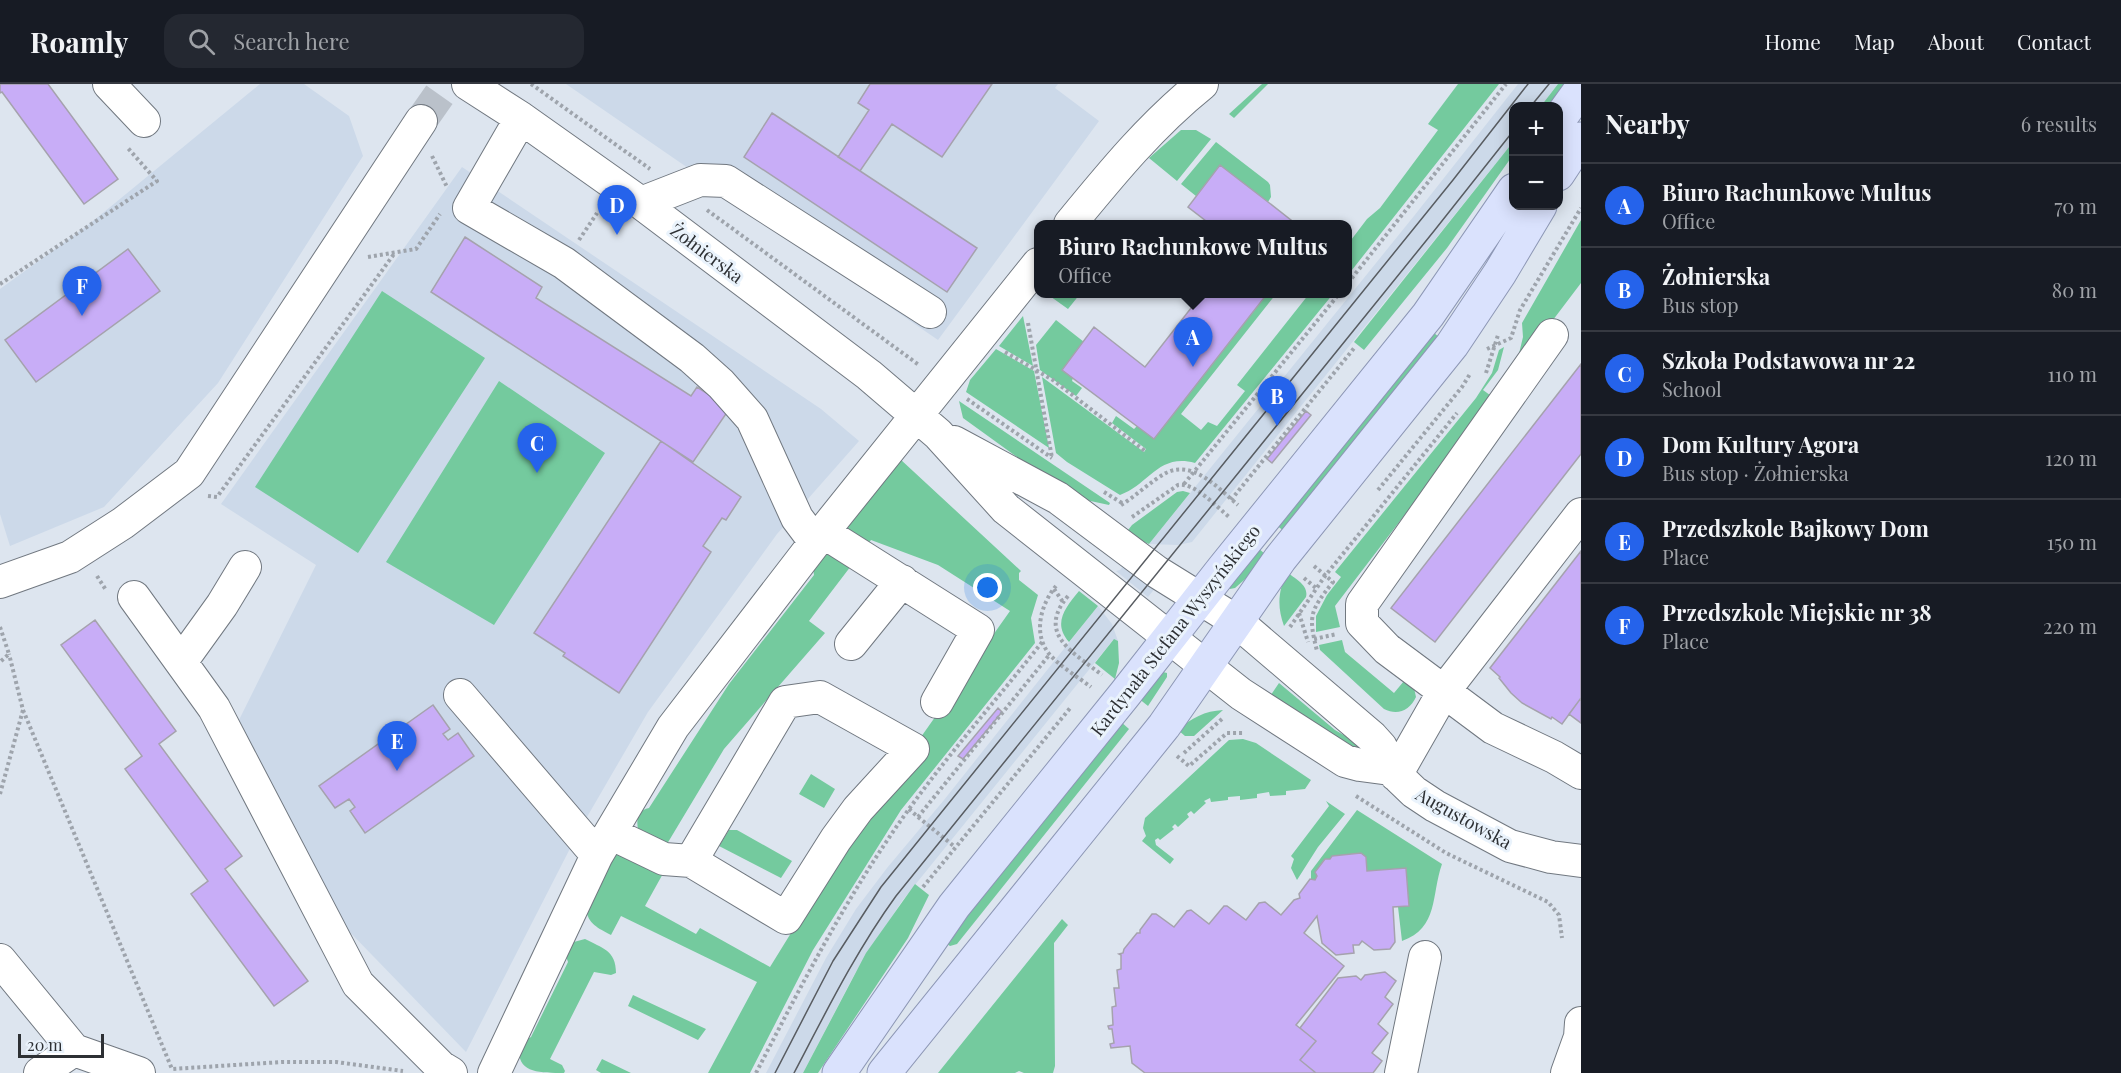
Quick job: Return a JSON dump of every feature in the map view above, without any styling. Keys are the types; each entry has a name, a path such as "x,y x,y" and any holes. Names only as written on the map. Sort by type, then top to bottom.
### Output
{"main road":[{"path":"1563,114 1581,89"},
{"path":"1563,166 1581,139"},
{"name":"Kardynała Stefana Wyszyńskiego","path":"839,1073 954,906 1428,315 1509,197"},
{"path":"884,1073 1159,732 1206,668 1280,559 1452,345 1495,282 1538,210"}],"street":[{"path":"109,84 133,132"},
{"name":"Żołnierska","path":"468,84 521,118 641,203 869,375 927,425 1006,508 1206,668"},
{"path":"1074,220 1120,162 1174,106 1202,84"},
{"path":"521,118 469,208 564,263 692,358 721,384 752,419 797,519 819,537 902,581 978,630 937,702"},
{"path":"0,582 70,557 123,523 189,473 420,123"},
{"path":"641,203 700,180 726,181 930,312"},
{"path":"494,1073 604,844 674,727 819,537 927,425 1034,270"},
{"path":"1552,335 1362,604 1362,622 1387,649 1493,728 1554,757 1581,773"},
{"name":"Żołnierska","path":"927,425 1058,498 1157,572 1236,621"},
{"path":"1206,668 1254,703 1345,761 1393,772 1444,691 1581,514"},
{"path":"182,662 222,605 245,567"},
{"path":"852,644 902,581"},
{"path":"134,597 214,708 358,984 441,1067 451,1073"},
{"name":"Augustowska","path":"1236,621 1372,737 1381,747 1393,772 1414,792 1489,836 1530,853 1581,861"},
{"path":"460,695 604,844 664,859 691,861 786,918 858,808 913,749 820,697 785,702 691,861"},
{"path":"1401,1073 1425,957"},
{"path":"0,960 74,1050 138,1073"},
{"path":"1567,1073 1580,1037 1581,1023"},
{"path":"40,1073 74,1050"}],"path":[{"path":"531,84 928,372"},
{"path":"1352,277 1506,84"},
{"path":"420,123 452,196"},
{"path":"0,284 157,181 133,132"},
{"path":"329,261 394,254 416,249 446,205"},
{"path":"165,490 217,497 394,254"},
{"path":"1128,521 1172,489 1184,484 1336,298"},
{"path":"962,395 1053,458 1027,318"},
{"path":"1485,376 1501,325"},
{"path":"1231,500 1355,347"},
{"path":"1003,350 1053,380 1145,451"},
{"path":"1286,633 1320,582 1464,404"},
{"path":"1117,510 1122,503 1130,501 1166,473 1174,470 1195,472 1240,507"},
{"path":"1184,484 1194,488 1230,518"},
{"path":"1102,490 1122,503"},
{"path":"1075,588 1059,607 1055,624 1057,633 1066,646 1103,677"},
{"path":"1049,595 1040,615 1043,641 1050,654 1096,691"},
{"path":"1300,639 1310,623"},
{"path":"0,627 23,710 172,1069 293,1062 336,1062 408,1071"},
{"path":"1314,639 1341,633"},
{"path":"756,1073 818,953 909,809 1043,641"},
{"path":"0,662 9,654"},
{"path":"918,817 1050,654"},
{"path":"923,887 1074,704"},
{"path":"0,794 23,710"},
{"path":"1172,752 1189,766 1227,733 1251,734"},
{"path":"1348,791 1446,853 1548,902 1558,915 1562,938"},
{"path":"909,809 956,847"}],"shaded area":[{"path":"260,84 304,84 349,116 363,156 218,383 104,507 10,546 0,514 0,289 87,226"},
{"path":"566,84 1058,84 1055,88 1099,121 938,340"},
{"path":"1518,84 1558,84 1544,102 1509,102 1509,147 1192,542 1178,545 1149,544 1348,298 1352,298 1352,293"},
{"path":"462,167 821,409 859,441 777,534 648,712 580,829 466,1052 342,924 238,722 316,565 221,504"},
{"path":"1124,565 1156,587 1148,597 1116,571"},
{"path":"1098,606 1112,624 1118,641 1113,640 902,901 854,975 803,1073 766,1073 826,958 856,909"}],"green space":[{"path":"1262,84 1268,84 1234,118 1229,114"},
{"path":"1458,84 1499,84 1352,270 1352,239 1367,219 1380,208 1438,130 1428,124"},
{"path":"1558,84 1564,84 1551,102 1544,102"},
{"path":"1181,130 1196,130 1211,139 1177,181 1149,158"},
{"path":"1216,142 1268,182 1271,197 1268,202 1220,166 1196,196 1181,184"},
{"path":"1509,147 1509,161 1447,248 1364,350 1354,342"},
{"path":"1581,220 1581,283 1515,370 1523,337 1522,323"},
{"path":"382,291 485,358 358,553 255,487"},
{"path":"1053,298 1077,298 1068,309"},
{"path":"1264,298 1273,298 1181,414 1201,430 1208,422 1217,426 1245,391 1237,385 1306,298 1330,298 1195,463 1172,462 1120,495 1056,453 1042,377 1144,452 1146,449 1112,423 1116,416 1134,429 1137,426 1154,439"},
{"path":"1023,316 1033,366 999,346"},
{"path":"1056,320 1084,342 1072,381 1082,388 1076,396 1040,370 1036,345"},
{"path":"1434,333 1439,337 1285,532 1275,524"},
{"path":"1504,347 1498,370 1483,390 1494,398 1335,606 1340,627 1316,632 1316,616 1327,595 1341,577 1335,572 1476,398 1492,373 1499,350"},
{"path":"996,349 1034,371 1049,448 966,392 970,380"},
{"path":"499,381 605,453 494,625 386,562"},
{"path":"959,401 1110,503 1109,505 1072,497 963,418"},
{"path":"900,459 1021,571 1019,580 1038,595 1031,618 1035,643 901,810 813,950 750,1073 708,1073 757,982 621,916 611,935 591,922 586,909 612,857 617,853 665,870 645,906 696,934 700,928 770,967 851,836 1010,611 938,565 871,540 864,549 846,529 847,523"},
{"path":"1177,492 1190,493 1149,544 1125,534 1132,525"},
{"path":"1257,547 1266,555 1251,574 1235,588 1230,589 1229,587"},
{"path":"829,552 854,562 809,621 825,633 724,749 664,849 638,829 639,816 642,811 649,808 729,684 814,575 817,560"},
{"path":"1287,572 1301,583 1306,597 1284,626 1280,612 1280,599"},
{"path":"1079,591 1098,606 1069,642 1064,635 1061,622 1066,609"},
{"path":"1114,639 1118,641 1119,663 1115,679 1095,663"},
{"path":"1342,640 1345,652 1394,693 1404,681 1414,688 1416,697 1407,708 1399,712 1384,709 1320,650 1319,645"},
{"path":"1163,672 1167,673 1167,677 1148,706 1138,698"},
{"path":"1279,683 1335,730 1375,753 1368,756 1266,702"},
{"path":"1223,710 1194,736 1185,736 1178,730 1199,716"},
{"path":"1120,721 1129,729 957,944 950,946 947,944 959,920"},
{"path":"1243,739 1256,743 1311,780 1305,789 1286,791 1286,795 1270,796 1269,792 1257,794 1257,798 1240,800 1240,796 1228,797 1228,800 1211,802 1210,798 1204,801 1206,803 1194,814 1191,811 1187,814 1189,817 1178,827 1175,824 1172,827 1174,829 1160,840 1158,838 1155,840 1156,845 1174,859 1170,864 1142,841 1146,836 1143,828 1145,818 1229,740"},
{"path":"811,774 835,789 824,808 799,794"},
{"path":"1326,801 1345,814 1318,847 1297,880 1291,868 1294,859 1291,856 1329,806"},
{"path":"1357,810 1442,864 1428,919 1414,935 1402,941 1398,907 1409,906 1406,868 1367,871 1366,857 1361,854 1332,856 1330,859 1325,859 1315,872 1317,876 1315,880 1311,880 1311,871"},
{"path":"729,830 737,830 792,861 781,878 719,846"},
{"path":"915,884 929,895 908,938 818,1073 803,1073 866,953"},
{"path":"1062,919 1068,925 1054,943 1055,1066 1053,1073 1019,1071 1015,1073 938,1073"},
{"path":"585,939 611,955 614,959 616,973 611,975 594,972 550,1059 562,1065 564,1073 545,1073 530,1069 524,1066 521,1060 520,1043 531,1037 568,962 564,950 570,943"},
{"path":"633,995 706,1029 698,1040 628,1006"},
{"path":"602,1059 631,1073 601,1073 596,1070"}],"building":[{"path":"0,84 48,84 118,179 84,204 2,92 0,93"},
{"path":"870,84 992,84 942,157 892,124 860,171 838,157 869,110 858,103"},
{"path":"772,113 977,248 947,292 744,157"},
{"path":"1220,165 1291,220 1205,220 1188,207"},
{"path":"465,237 542,287 536,298 691,396 697,387 730,408 693,462 431,292"},
{"path":"128,249 160,291 36,382 5,340"},
{"path":"1199,298 1264,298 1154,439 1062,370 1094,327 1145,367"},
{"path":"1581,364 1581,454 1435,642 1391,608"},
{"path":"1306,411 1311,415 1272,463 1267,459"},
{"path":"661,441 741,497 726,520 722,518 703,546 711,552 619,693 563,656 565,653 534,633"},
{"path":"1581,551 1581,698 1562,724 1522,703 1490,668"},
{"path":"95,620 176,731 159,744 242,856 225,869 308,981 274,1006 191,894 208,881 125,769 142,756 61,645"},
{"path":"1581,698 1581,723 1569,714"},
{"path":"433,705 450,729 443,734 448,740 458,733 474,756 365,833 350,811 355,807 349,799 335,808 319,786"},
{"path":"998,708 1002,712 963,759 958,756"},
{"path":"1361,853 1366,857 1367,871 1406,868 1409,906 1393,907 1395,942 1390,949 1374,950 1362,941 1359,945 1353,945 1354,953 1336,955 1322,943 1317,916 1304,933 1344,966 1296,1025 1316,1041 1300,1060 1316,1073 1145,1073 1132,1063 1130,1046 1111,1048 1110,1044 1114,1043 1112,1029 1108,1026 1113,1025 1112,1007 1116,1006 1114,988 1119,988 1117,970 1121,969 1121,955 1119,954 1123,953 1137,933 1140,933 1152,914 1156,914 1174,927 1187,911 1191,910 1209,924 1224,906 1246,920 1259,903 1265,902 1281,915 1294,900 1300,898 1299,894 1310,879 1315,880 1317,876 1315,872 1325,859 1330,859 1332,856"},
{"path":"1385,972 1396,981 1385,997 1393,1004 1378,1024 1388,1033 1372,1053 1382,1061 1373,1073 1316,1073 1300,1060 1316,1041 1300,1028 1338,978 1356,976 1361,980 1365,975"}],"tunnel":[{"path":"421,121 447,84"}],"tram line":[{"path":"775,1073 833,961 881,887 1453,180 1528,84"},
{"path":"1534,102 1549,84"},
{"path":"794,1073 855,960 896,896 1509,136"}],"place":[{"name":"Dom Kultury Agora","path":"617,235"},
{"name":"Przedszkole Miejskie nr 38","path":"82,316"},
{"name":"Biuro Rachunkowe Multus","path":"1193,367"},
{"name":"Żołnierska","path":"1277,426"},
{"name":"Szkoła Podstawowa nr 22","path":"537,473"},
{"name":"Przedszkole Bajkowy Dom","path":"397,771"}]}
